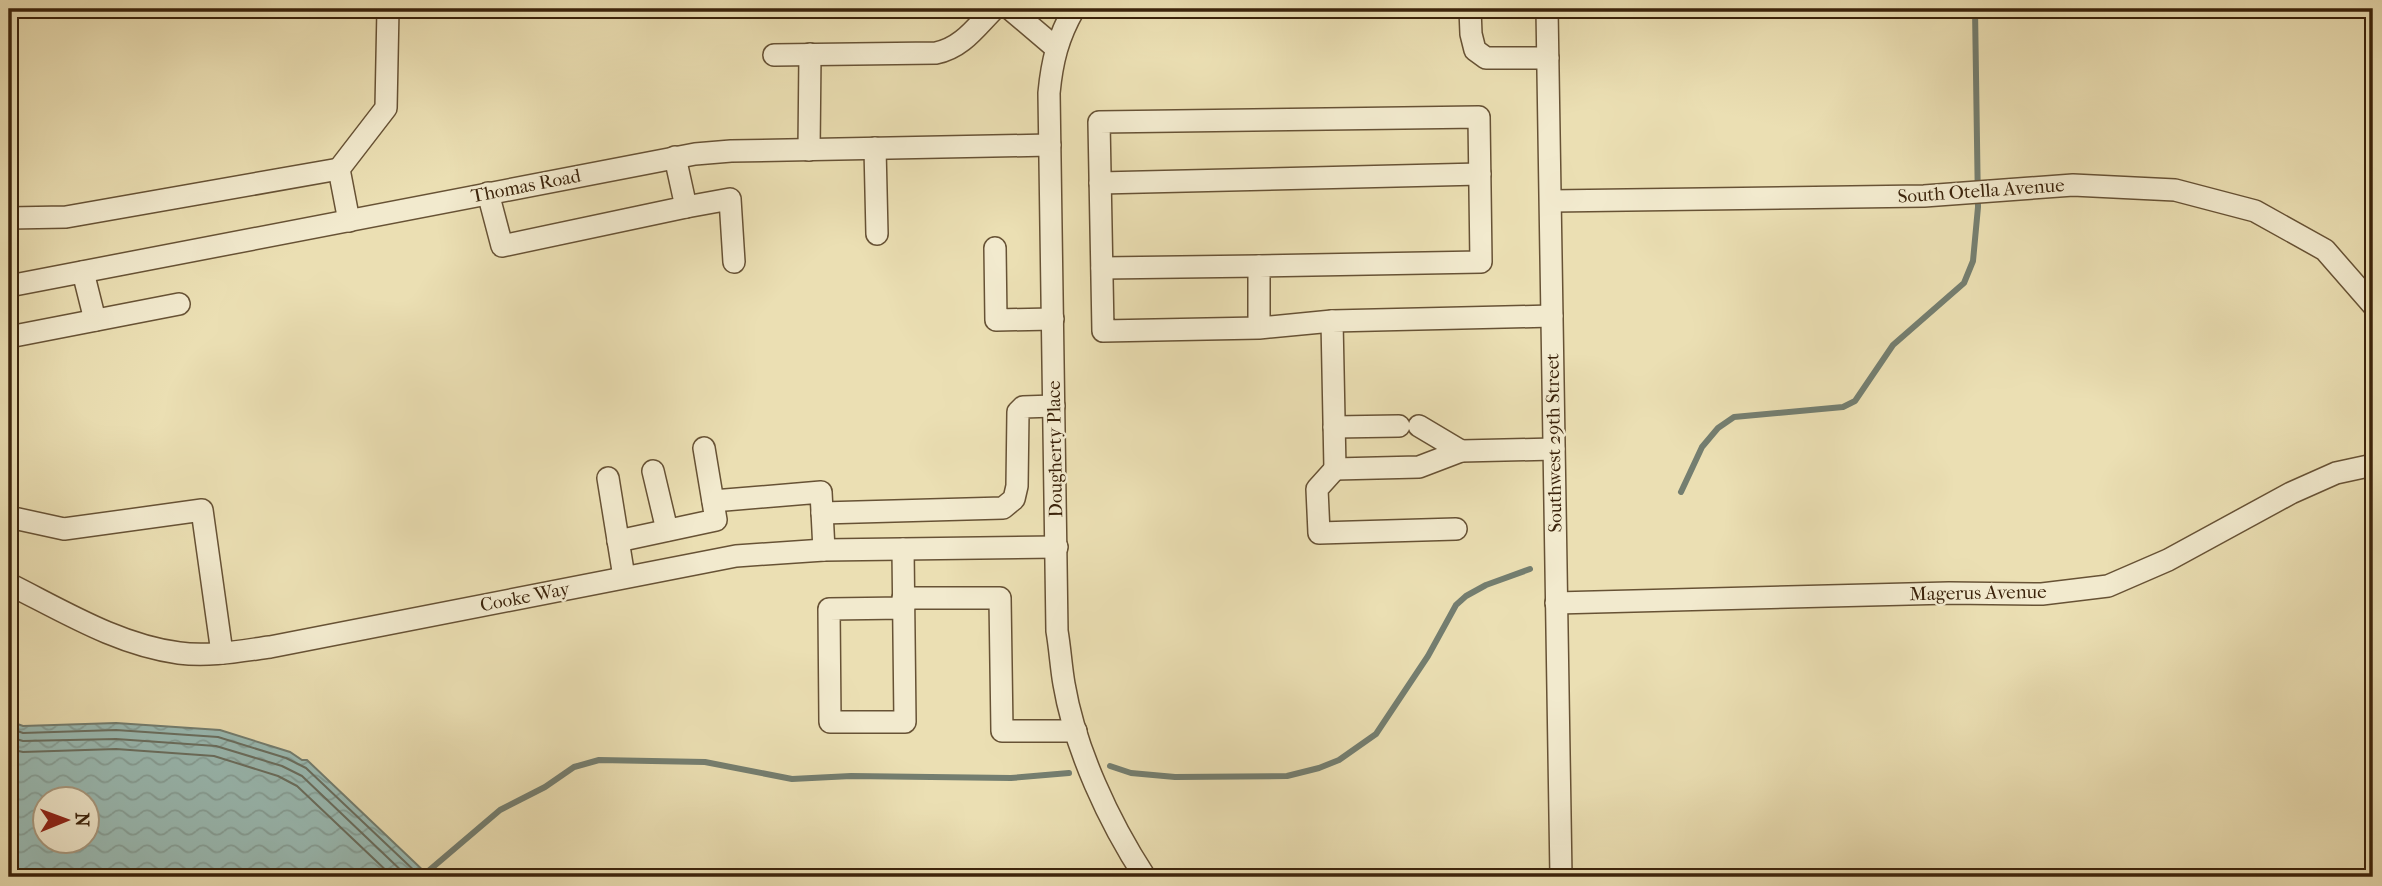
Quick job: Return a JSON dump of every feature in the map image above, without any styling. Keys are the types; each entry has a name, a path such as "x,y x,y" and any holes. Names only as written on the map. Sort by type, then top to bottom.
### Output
{"street":[{"path":"9,218 66,217 339,169 386,108 388,9"},
{"path":"775,55 936,53 950,50 962,42 994,9"},
{"path":"1010,9 1056,48"},
{"name":"Dougherty Place","path":"1074,9 1061,31 1052,62 1049,93 1057,631 1064,686 1076,731 1095,783 1132,858 1145,877"},
{"path":"1470,9 1475,50 1486,58 1548,58"},
{"name":"Southwest 29th Street","path":"1547,9 1561,877"},
{"path":"809,150 810,54"},
{"path":"1102,268 1481,262 1479,117 1099,122 1103,331 1259,328 1332,321 1552,316"},
{"name":"Thomas Road","path":"9,286 715,152 1050,145"},
{"path":"875,148 877,234"},
{"path":"675,158 686,207"},
{"path":"339,169 349,220"},
{"path":"1100,183 1480,174"},
{"name":"South Otella Avenue","path":"1551,201 1924,197 2073,185 2175,190 2255,211 2325,250 2373,305"},
{"path":"488,193 502,246 730,199 734,262"},
{"path":"995,248 996,320 1053,318"},
{"path":"1259,266 1259,328"},
{"path":"83,272 95,320"},
{"path":"9,337 179,304"},
{"path":"1332,321 1335,469 1317,489 1319,533 1456,528"},
{"path":"822,513 1003,508 1014,499 1017,486 1018,412 1023,407 1054,405"},
{"path":"1334,427 1409,426 1461,451"},
{"path":"618,541 716,520 704,448"},
{"path":"1335,469 1419,467 1461,451 1554,449"},
{"name":"Magerus Avenue","path":"1556,603 1949,593 2042,594 2108,586 2168,560 2291,493 2336,473 2373,465"},
{"path":"653,471 667,530"},
{"path":"608,478 624,577"},
{"path":"713,501 821,492 824,551"},
{"path":"9,517 64,529 202,510 222,653"},
{"path":"894,512 903,603 905,722 830,722 829,609 903,603 1000,598 1002,731 1076,731"},
{"name":"Cooke Way","path":"9,584 136,645 180,653 222,653 270,648 736,556 824,551 1057,547"}],"water":[{"path":"9,721 23,726 116,723 220,730 290,752 302,760 307,760 430,877 9,877"}],"waterway":[{"path":"1681,492 1702,447 1718,428 1734,417 1843,407 1855,401 1893,345 1964,283 1973,261 1978,207 1975,9"},
{"path":"1110,766 1131,773 1175,777 1287,776 1339,760 1376,734 1428,656 1456,605 1486,585 1530,569"},
{"path":"428,877 426,873 500,810 545,787 574,767 599,760 705,762 792,779 851,776 1011,778 1069,773"}]}
